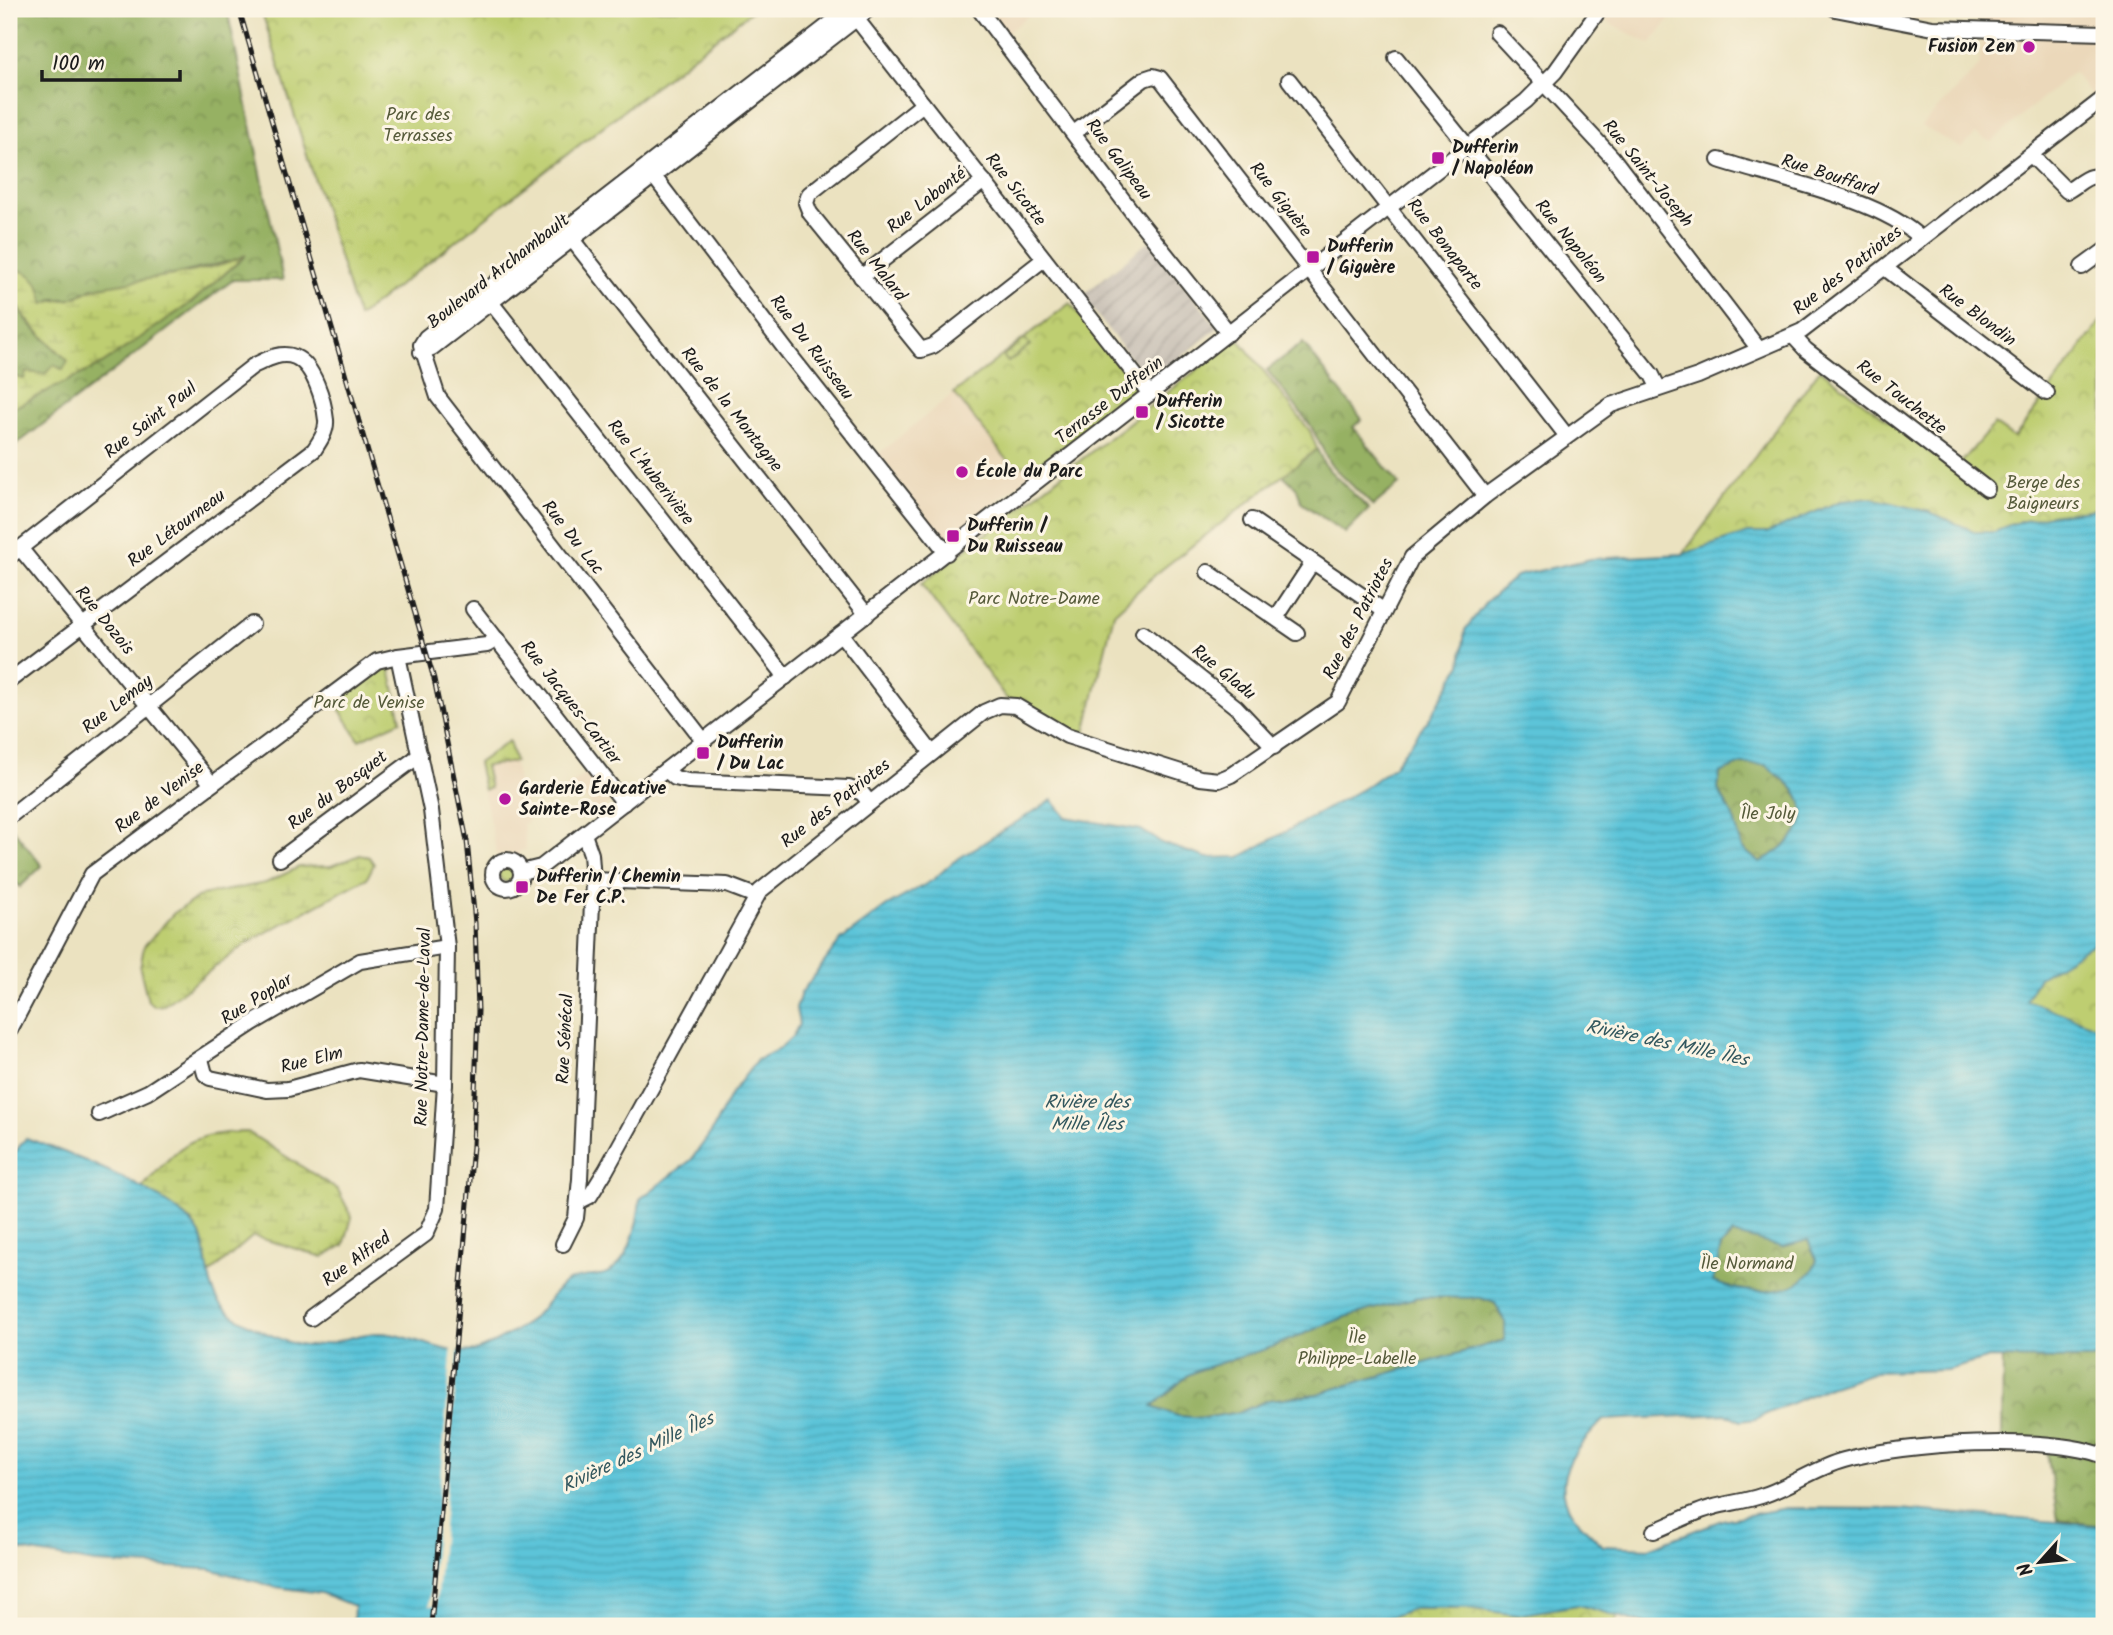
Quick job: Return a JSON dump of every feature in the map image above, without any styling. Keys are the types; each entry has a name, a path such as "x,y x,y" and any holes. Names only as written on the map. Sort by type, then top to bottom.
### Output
{"street":[{"name":"Boulevard Archambault","path":"421,352 421,345 426,338 488,298 852,12 869,9"},
{"name":"Rue Galipeau","path":"979,9 1136,217 1230,332"},
{"name":"Terrasse Dufferin","path":"520,872 538,869 584,834 1469,146 1545,84 1600,9"},
{"path":"1835,9 1933,29 2070,29 2104,33"},
{"name":"Rue Sicotte","path":"852,12 1150,394"},
{"name":"Rue Saint-Joseph","path":"1497,33 1612,158 1758,348"},
{"name":"Rue Napoléon","path":"1396,58 1652,375 1658,387"},
{"name":"Rue Giguère","path":"1074,133 1144,79 1157,77 1311,269 1485,495"},
{"name":"Rue Bonaparte","path":"1289,80 1391,207 1566,435"},
{"name":"Rue des Patriotes","path":"578,1202 589,1197 601,1179 756,897 774,877 988,709 1011,705 1028,711 1068,736 1200,778 1219,780 1231,775 1338,701 1383,610 1416,552 1485,495 1611,405 1658,387 1698,376 1758,348 1793,336 2104,98"},
{"name":"Rue Malard","path":"923,104 807,198 810,213 913,343 924,350 1044,258"},
{"path":"2031,155 2067,191 2092,176 2104,181"},
{"name":"Rue Bouffard","path":"1719,160 1853,201 1879,213 1921,239"},
{"name":"Rue Du Ruisseau","path":"650,171 790,356 947,552"},
{"name":"Rue Labonté","path":"861,277 984,181"},
{"name":"Rue de la Montagne","path":"568,235 866,615"},
{"path":"2082,267 2104,251"},
{"name":"Rue Blondin","path":"1885,268 2047,393"},
{"name":"Rue L'Auberivière","path":"488,298 786,677"},
{"name":"Rue Touchette","path":"1793,336 1806,350 1987,489"},
{"name":"Rue Du Lac","path":"421,352 438,397 704,740"},
{"name":"Rue Saint Paul","path":"14,552 253,366 281,355 295,357 305,364 317,386"},
{"name":"Rue Létourneau","path":"9,681 314,450 323,437 326,421 317,386"},
{"path":"1252,520 1383,610"},
{"name":"Rue Dozois","path":"14,552 82,624 211,783"},
{"path":"1276,618 1312,562"},
{"path":"1208,572 1297,633"},
{"path":"472,610 497,639"},
{"name":"Rue Lemay","path":"9,817 252,624"},
{"name":"Rue Gladu","path":"1143,633 1236,707 1275,747"},
{"path":"841,634 932,753"},
{"name":"Rue Jacques-Cartier","path":"398,656 484,646 497,639 624,803"},
{"name":"Rue Notre-Dame-de-Laval","path":"398,656 431,810 447,947 444,1084 437,1209 426,1234"},
{"name":"Rue de Venise","path":"10,1030 92,874 352,677 377,661 398,656"},
{"name":"Rue du Bosquet","path":"280,859 420,755"},
{"path":"666,770 675,778 692,782 849,788 862,793 869,802"},
{"name":"Rue Sénécal","path":"563,1244 572,1228 578,1202 593,880 591,854 584,834"},
{"path":"593,880 727,885 756,897"},
{"name":"Rue Poplar","path":"99,1114 148,1092 253,1023 360,961 447,947"},
{"name":"Rue Elm","path":"201,1059 205,1074 211,1078 267,1090 288,1089 359,1070 444,1084"},
{"name":"Rue Alfred","path":"311,1318 426,1234"},
{"path":"1654,1531 1711,1507 1777,1491 1825,1466 1889,1451 1998,1443 2042,1444 2068,1446 2104,1457"}],"shaded area":[{"path":"987,9 1042,9 1039,15 1034,11 1005,34"},
{"path":"1612,9 1678,9 1650,44 1604,20"},
{"path":"1850,9 2104,9 2104,111 2073,72 1991,142 1976,134 1961,148 1921,126 1979,66 1984,20 1897,19"},
{"path":"1149,241 1218,328 1154,378 1143,374 1082,296"},
{"name":"École du Parc","path":"954,393 1009,462 1016,465 1042,466 948,539 877,455"},
{"name":"Garderie Éducative Sainte-Rose","path":"509,741 520,790 523,788 528,822 523,823 526,850 519,851 519,857 509,854 497,856 478,763"},
{"path":"590,770 614,800 597,813 579,790 567,799 562,792"}],"green space":[{"path":"9,9 227,9 283,280 233,280 9,450 9,410 102,364 192,302 243,258 152,280 93,288 72,299 54,299 44,305 14,269 9,272"},
{"name":"Parc des Terrasses","path":"261,9 754,9 358,317"},
{"path":"246,255 192,302 102,364 9,410 9,375 24,379 26,372 45,374 54,365 63,370 68,361 21,311 11,286 9,272 14,269 32,276 39,285 44,304 74,298 96,288 210,267"},
{"path":"9,280 23,315 68,361 63,370 28,378 9,375"},
{"path":"1070,303 1132,382 1135,392 1042,466 1016,465 1009,462 954,393"},
{"name":"Berge des Baigneurs","path":"2104,317 2104,557 1746,552 1683,554 1820,369 1954,471 1994,424 2014,438"},
{"name":"Parc Notre-Dame","path":"1238,338 1310,431 1317,449 1157,573 1114,613 1084,737 1006,698 921,584"},
{"path":"1025,339 1030,345 1008,362 1003,356"},
{"path":"1303,343 1362,419 1353,427 1399,484 1373,506 1330,464 1311,426 1267,370"},
{"path":"1317,449 1325,466 1369,509 1345,533 1302,503 1296,487 1283,475"},
{"name":"Parc de Venise","path":"390,668 401,721 359,740 330,694 352,677"},
{"path":"509,741 515,762 485,766 490,788 484,790 478,763"},
{"name":"Île Joly","path":"1741,764 1766,764 1795,791 1802,807 1803,817 1794,836 1760,863 1742,848 1733,816 1718,789 1720,772"},
{"path":"9,824 42,866 20,887 9,875"},
{"path":"360,855 369,857 374,864 367,878 250,941 164,1005 154,1006 148,1001 140,969 144,946 174,913 202,895 266,883 299,867 331,866"},
{"path":"507,866 513,868 513,880 507,882 501,880 499,874 501,868"},
{"path":"2104,922 2104,1042 2009,1008 2021,968"},
{"path":"248,1132 338,1190 352,1217 344,1245 323,1257 253,1236 207,1276 201,1236 191,1221 142,1188 166,1161 187,1144 211,1135"},
{"name":"Ïle Normand","path":"1732,1234 1808,1239 1817,1260 1810,1273 1799,1282 1772,1291 1740,1289 1712,1282 1721,1247"},
{"name":"Ïle Philippe-Labelle","path":"1418,1297 1481,1298 1495,1303 1505,1322 1505,1340 1317,1394 1268,1400 1240,1412 1204,1418 1178,1416 1152,1407 1188,1375 1201,1369 1269,1348 1345,1317"},
{"path":"2104,1356 2104,1526 2058,1520 2045,1439 2002,1441 2003,1358 2091,1359"},
{"path":"1443,1599 1622,1605 1614,1626 1234,1626"},
{"path":"412,1616 433,1616 443,1626 410,1626"}],"water":[{"name":"Rivière des Mille Îles","path":"1872,498 1930,512 1976,532 1995,532 2011,524 2050,515 2104,508 2104,937 2039,977 2026,1000 2104,1029 2104,1356 2091,1359 1989,1358 1948,1370 1875,1372 1829,1387 1755,1419 1741,1421 1727,1414 1603,1420 1570,1461 1563,1484 1565,1497 1573,1515 1603,1546 1649,1548 1722,1520 1786,1508 1900,1509 2104,1526 2104,1626 1653,1626 1578,1605 1517,1615 1467,1608 1414,1608 1391,1617 1345,1626 443,1626 433,1616 413,1616 410,1626 353,1626 354,1606 321,1593 276,1587 210,1569 95,1563 9,1548 9,1160 26,1138 121,1177 170,1205 189,1220 200,1235 211,1285 221,1304 236,1317 266,1333 307,1346 380,1333 452,1351 478,1350 529,1322 565,1283 601,1275 619,1264 631,1243 640,1199 691,1160 712,1131 731,1094 757,1060 779,1049 793,1036 799,1024 796,1008 801,993 841,940 887,906 933,880 953,862 1052,800 1066,817 1141,830 1164,844 1207,858 1240,857 1364,788 1393,767 1431,716 1461,665 1465,630 1487,601 1516,576 1591,559 1683,554 1748,533 1768,533 1840,501","holes":["1741,764 1766,765 1792,787 1802,807 1803,817 1794,836 1760,863 1742,848 1733,816 1718,789 1720,773","1732,1234 1782,1247 1808,1240 1817,1260 1810,1273 1786,1288 1756,1291 1741,1289 1713,1282 1721,1247","1418,1297 1481,1298 1495,1303 1505,1322 1505,1340 1317,1394 1268,1400 1240,1412 1204,1418 1178,1416 1152,1407 1188,1375 1269,1348 1345,1317"]}],"pier":[{"path":"452,1346 459,1347 436,1606 429,1606"}],"railway":[{"path":"239,9 434,679 467,841 475,923 478,1011 473,1146 431,1626"}],"place":[{"name":"Fusion Zen","path":"2029,47"},
{"name":"Dufferin / Napoléon","path":"1438,158"},
{"name":"Dufferin / Giguère","path":"1313,257"},
{"name":"Dufferin / Sicotte","path":"1142,412"},
{"name":"École du Parc","path":"962,472"},
{"name":"Dufferin / Du Ruisseau","path":"953,536"},
{"name":"Dufferin / Du Lac","path":"703,753"},
{"name":"Garderie Éducative Sainte-Rose","path":"505,799"},
{"name":"Dufferin / Chemin De Fer C.P.","path":"522,887"}]}
